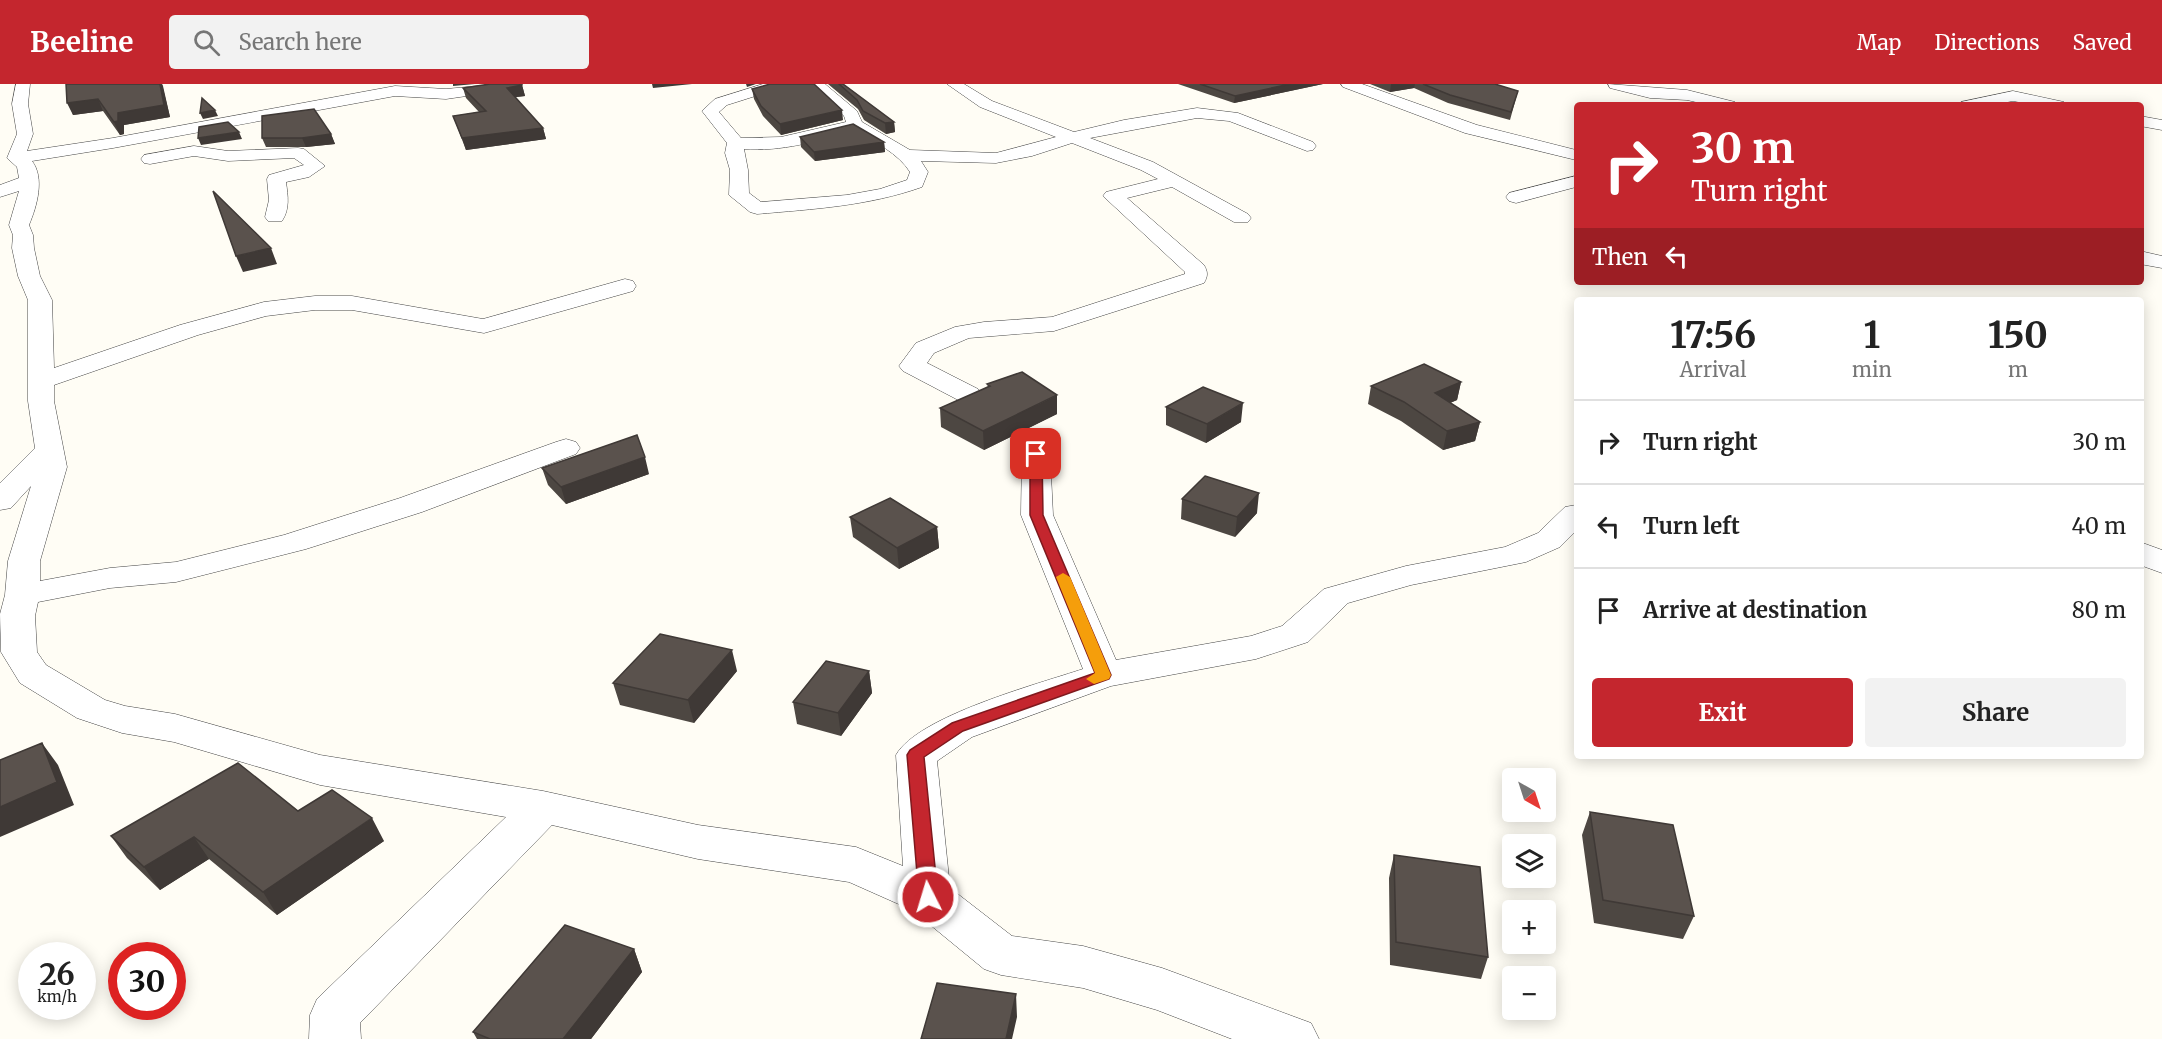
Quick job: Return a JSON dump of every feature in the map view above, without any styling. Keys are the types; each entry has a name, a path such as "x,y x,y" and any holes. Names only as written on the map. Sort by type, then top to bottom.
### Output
{"street":[{"path":"736,143 734,153 739,170 739,195 757,208 847,201 884,194 915,183 919,172 914,162 877,135 855,125 791,140 752,145 736,143 710,111 721,102 779,84"},
{"path":"816,84 851,114 855,125"},
{"path":"954,84 986,104 1147,166 1241,218"},
{"path":"1348,84 1471,129 1574,155"},
{"path":"1615,85 1650,93 1687,95 1716,102"},
{"path":"19,87 26,135 23,176 28,199 9,225 23,235 23,248 29,276 40,300 40,401 52,467 24,561 22,595 16,616 20,652 33,674 91,709 122,719 175,728 320,770 543,807 698,843 856,865 928,897 1001,955 1083,967 1162,990 1293,1039"},
{"path":"23,176 113,143 395,91 446,94 494,87"},
{"path":"1982,102 2013,96 2043,102"},
{"path":"902,154 996,158 1124,125 1197,113 1232,116 1307,146"},
{"path":"2144,122 2162,125"},
{"path":"129,163 194,151 228,156 298,153 316,166 276,179 279,200 275,217"},
{"path":"969,395 912,366 925,348 964,333 984,329 1054,324 1196,278 1196,270 1113,196 1174,181"},
{"path":"1516,197 1574,182"},
{"path":"2144,246 2162,248"},
{"path":"2144,258 2162,262"},
{"path":"40,381 189,330 264,309 315,303 352,303 484,326 625,286"},
{"path":"22,595 110,578 176,572 295,542 411,505 566,448"},
{"path":"0,501 48,451"},
{"path":"1036,454 1037,515 1104,675"},
{"path":"928,897 916,755 958,727 1104,675 1256,647 1296,634 1336,596 1406,576 1514,555 1549,540 1574,516"},
{"path":"2144,554 2162,563"},
{"path":"335,1039 335,1015 543,807"}],"building":[{"path":"66,84 160,84 164,105 118,113 118,121 114,122 98,99 67,103"},
{"path":"490,84 522,84 507,88 543,128 462,138 453,116 486,111 463,88"},
{"path":"770,84 814,84 842,110 780,124 761,106 752,89"},
{"path":"839,84 843,84 894,122 885,123 863,111 857,100"},
{"path":"1200,84 1290,84 1235,96"},
{"path":"1423,84 1495,84 1518,91 1511,112 1450,95"},
{"path":"202,98 215,110 200,113"},
{"path":"314,109 331,134 302,138 262,138 262,116"},
{"path":"228,122 239,132 198,138 199,127"},
{"path":"853,124 884,142 814,152 800,137"},
{"path":"213,191 271,248 236,256"},
{"path":"1424,364 1461,382 1435,393 1480,422 1447,431 1404,402 1371,386"},
{"path":"1022,372 1057,395 983,431 940,408 990,386 987,384"},
{"path":"1203,387 1243,403 1207,424 1166,407"},
{"path":"637,435 645,457 561,487 542,468"},
{"path":"1205,476 1259,493 1237,517 1182,499"},
{"path":"890,498 937,527 897,548 850,517"},
{"path":"660,634 732,650 688,700 613,683"},
{"path":"826,661 869,671 838,713 793,702"},
{"path":"42,743 57,782 0,807 0,760"},
{"path":"238,763 298,811 332,790 372,818 263,892 194,837 144,867 111,836"},
{"path":"1590,812 1673,825 1694,916 1603,900"},
{"path":"1394,855 1480,867 1488,957 1396,942"},
{"path":"565,925 634,949 563,1039 490,1039 473,1032"},
{"path":"937,983 1016,994 1006,1039 921,1039"}],"slow traffic":[{"path":"1063,577 1104,675 1094,679"}],"route":[{"path":"928,897 916,755 958,727 1104,675 1037,515 1036,454"}]}
